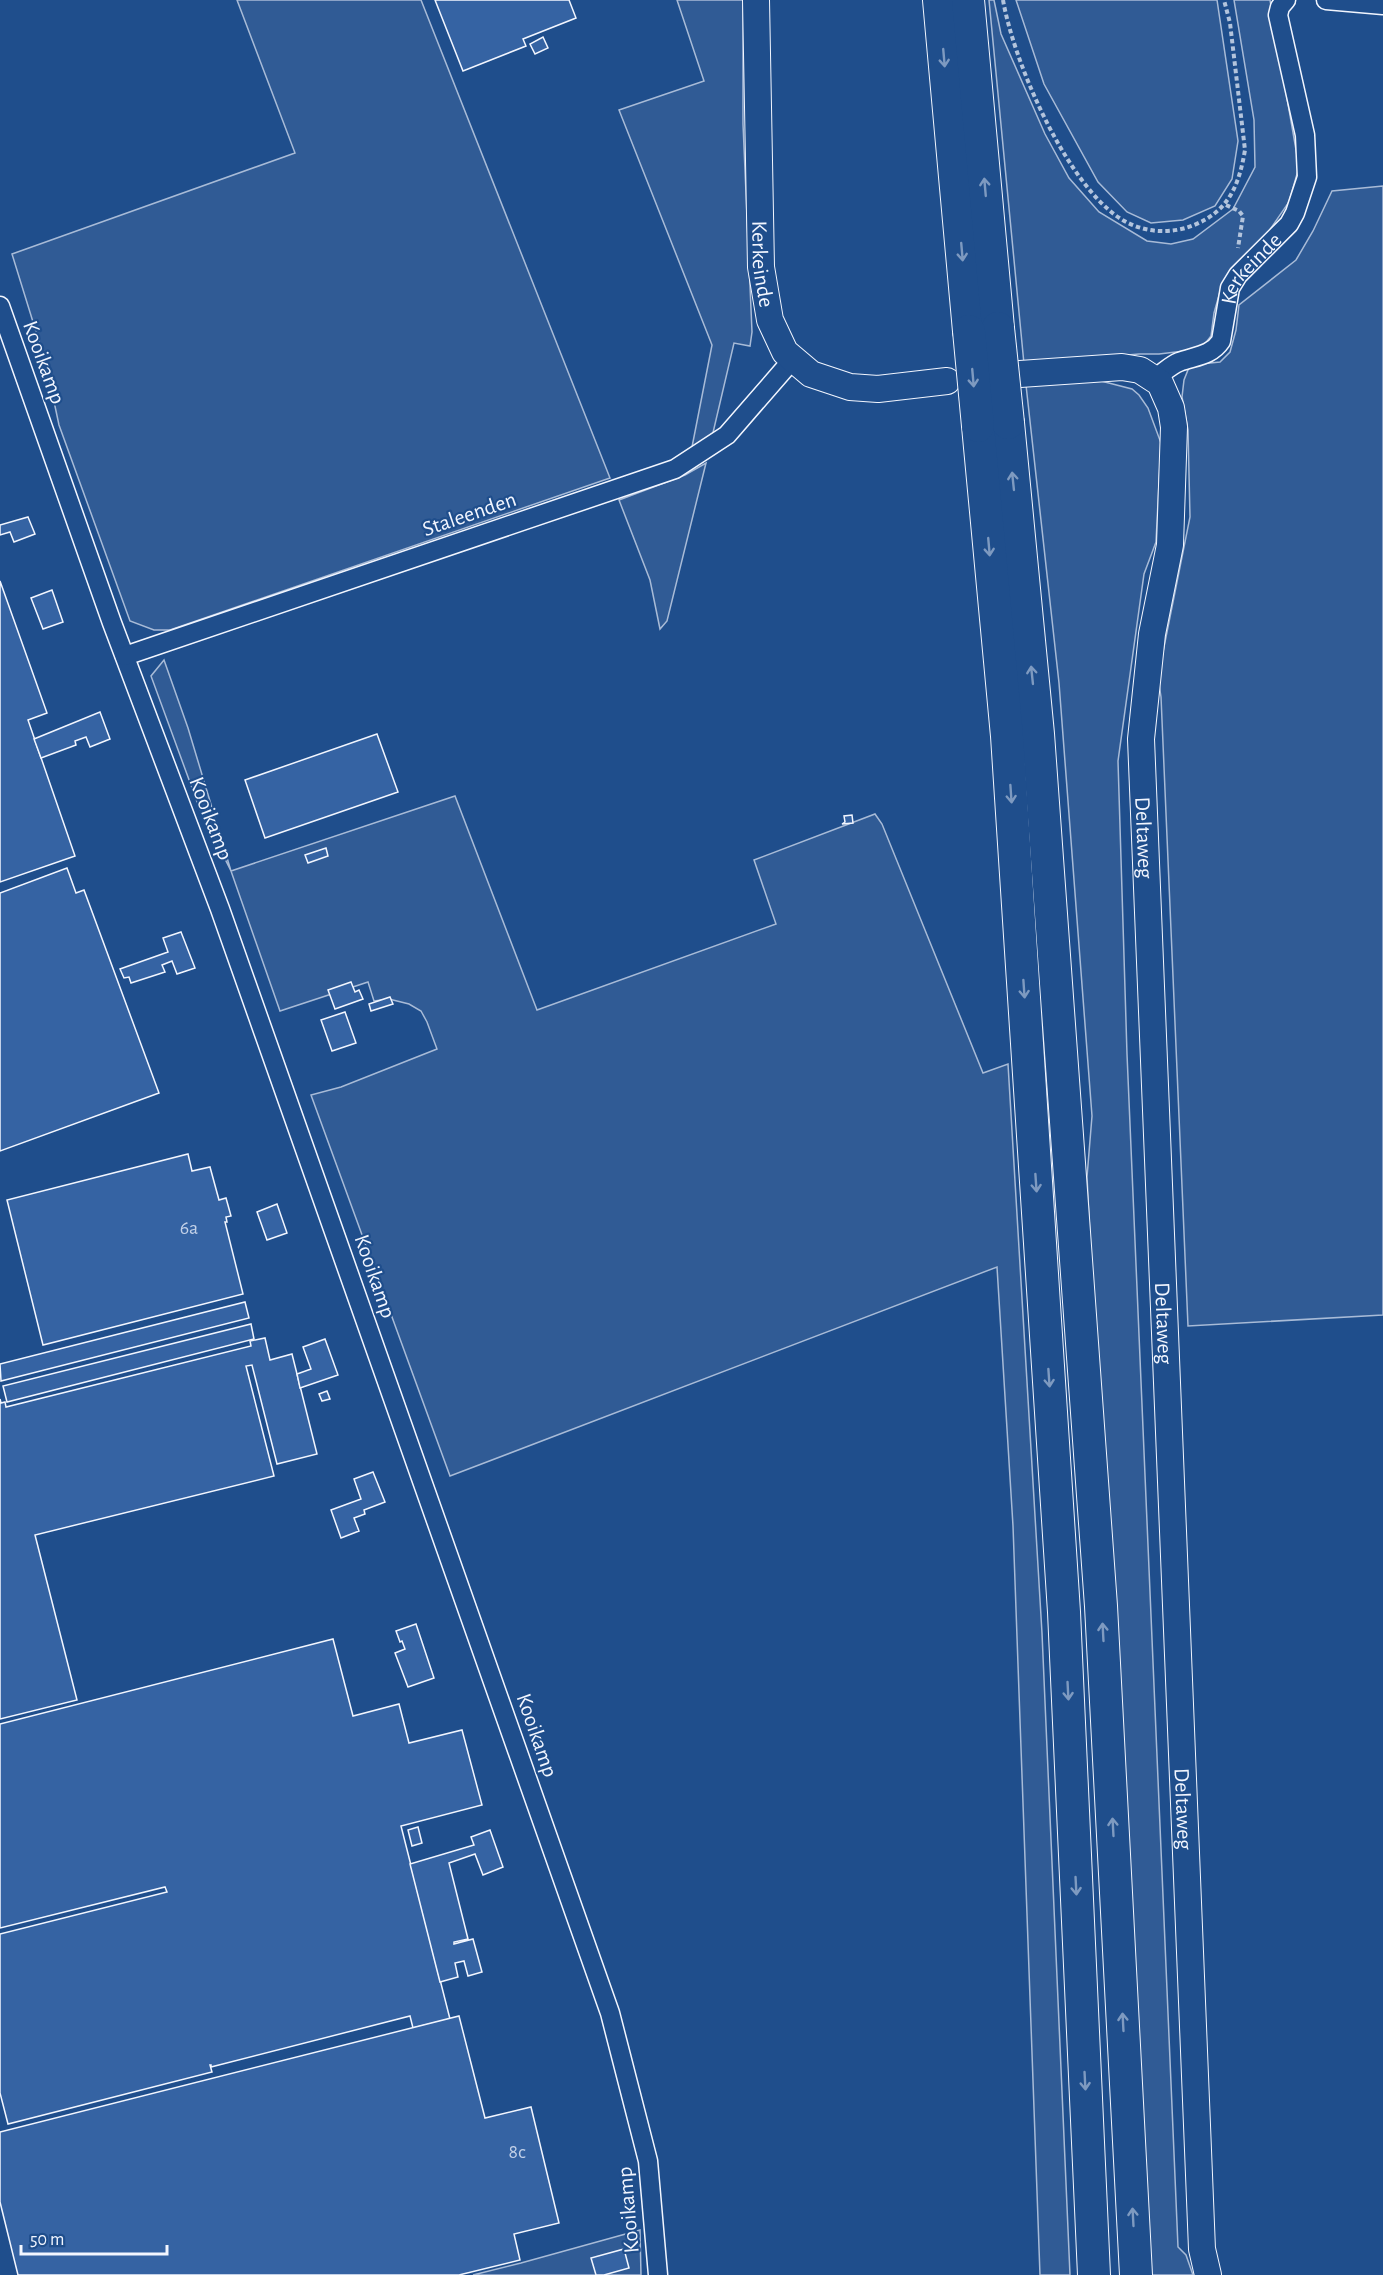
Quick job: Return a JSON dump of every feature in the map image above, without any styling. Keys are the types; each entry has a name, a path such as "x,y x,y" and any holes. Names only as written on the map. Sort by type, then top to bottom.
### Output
{"highway":[{"path":"939,0 983,330 993,424 1038,734 1101,1594 1136,2275"},
{"path":"968,0 983,330"},
{"path":"993,424 1007,736 1064,1612 1094,2275"}],"street":[{"name":"Kerkeinde","path":"756,0 761,267 770,320 785,352 811,374 850,387 878,389 947,381"},
{"name":"Kerkeinde","path":"1155,378 1178,362 1208,353 1217,347 1221,341 1230,288 1238,275 1288,224 1295,213 1307,177 1305,135 1278,15 1280,7 1286,0"},
{"path":"1326,0 1383,5"},
{"name":"Kooikamp","path":"0,306 125,656 224,920 610,2013 648,2161 658,2275"},
{"name":"Staleenden","path":"125,656 675,469 727,435 793,359"},
{"path":"1020,374 1122,367 1140,370 1155,378"},
{"name":"Deltaweg","path":"1155,378 1164,389 1171,408 1174,427 1173,476 1170,544 1152,634 1141,739 1202,2249 1208,2275"}],"path":[{"path":"1003,0 1006,18 1043,115 1070,163 1089,190 1110,211 1128,223 1150,231 1172,232 1198,224 1226,205 1242,171 1245,150 1230,23 1224,0"},
{"path":"1226,205 1239,211 1243,216 1230,288"}],"shaded area":[{"path":"237,0 421,0 610,478 170,630 154,630 130,621 59,425 46,364 12,254 295,153"},
{"path":"677,0 743,0 743,124 752,332 750,346 734,343 712,437 692,447 712,345 619,110 704,81"},
{"path":"989,0 994,0 1001,34 1045,134 1069,178 1099,212 1147,241 1171,244 1193,239 1233,209 1255,167 1254,120 1234,0 1270,0 1299,167 1289,202 1260,244 1222,285 1214,313 1211,336 1201,349 1024,364"},
{"path":"1016,0 1217,0 1238,141 1232,179 1215,206 1183,220 1151,223 1127,212 1098,182 1044,84"},
{"path":"1383,186 1383,1315 1188,1326 1161,697 1158,677 1190,517 1188,430 1182,397 1184,380 1190,365 1220,362 1230,352 1239,305 1296,260 1332,191"},
{"path":"1101,381 1132,389 1139,395 1148,408 1161,443 1156,542 1144,574 1118,761 1127,1054 1178,2247 1186,2255 1193,2275 1143,2275 1087,1177 1092,1116 1059,683 1026,385"},
{"path":"706,463 667,621 660,629 650,580 619,500 685,475"},
{"path":"164,660 188,728 231,871 199,807 151,676"},
{"path":"455,796 537,1010 776,924 754,860 875,814 882,824 983,1073 1008,1064 1042,1633 1070,2275 1040,2275 1013,1526 997,1267 450,1476 311,1095 341,1087 437,1049 421,1011 409,1004 389,999 374,1001 368,982 280,1011 231,871"},
{"path":"640,2230 641,2275 473,2275 521,2263"}],"building":[{"path":"435,0 569,0 576,18 523,39 526,46 463,71"},
{"path":"543,37 548,48 535,54 530,44"},
{"path":"28,517 35,534 14,542 10,532 0,535 0,525"},
{"path":"0,581 47,713 28,720 75,856 0,882"},
{"path":"52,590 63,622 43,629 31,598"},
{"path":"100,712 110,739 90,747 86,737 75,741 76,745 41,758 34,739"},
{"path":"377,734 398,792 265,838 245,780"},
{"path":"852,815 853,823 842,824 845,822 844,816"},
{"path":"326,848 328,856 308,863 305,855"},
{"path":"67,868 76,893 84,890 159,1093 0,1151 0,893"},
{"path":"181,932 195,968 177,974 172,961 162,965 165,972 131,983 129,977 124,978 120,969 168,952 163,938"},
{"path":"351,982 355,992 359,990 363,999 335,1009 328,990"},
{"path":"390,997 393,1004 371,1011 369,1004"},
{"path":"345,1012 356,1043 332,1051 321,1020"},
{"path":"188,1154 192,1171 210,1167 219,1200 226,1198 231,1216 226,1217 227,1222 225,1222 243,1294 43,1345 7,1200"},
{"path":"277,1204 287,1233 267,1240 257,1212"},
{"path":"245,1302 249,1318 1,1381 0,1364"},
{"path":"251,1324 254,1339 7,1402 3,1386"},
{"path":"265,1338 270,1360 292,1354 317,1454 277,1464 252,1365 246,1366 274,1476 35,1535 77,1700 0,1719 0,1399 1,1403 5,1402 6,1407 251,1346 250,1341"},
{"path":"325,1339 338,1375 300,1388 297,1374 311,1369 303,1347"},
{"path":"327,1391 330,1399 322,1401 319,1394"},
{"path":"373,1472 385,1502 364,1510 365,1514 354,1518 359,1531 341,1538 331,1510 361,1499 354,1479"},
{"path":"416,1624 434,1678 408,1687 395,1653 405,1649 396,1631"},
{"path":"333,1639 353,1716 399,1704 409,1743 462,1730 482,1805 401,1826 450,2019 413,2028 410,2016 211,2067 210,2065 212,2072 8,2124 0,2093 0,1934 167,1892 165,1887 0,1928 0,1724"},
{"path":"418,1827 422,1843 412,1846 408,1830"},
{"path":"490,1830 503,1867 483,1875 475,1854 449,1863 468,1939 454,1942 454,1944 473,1939 482,1972 468,1976 464,1961 455,1963 458,1977 440,1982 410,1864 474,1845 471,1837"},
{"path":"459,2016 485,2118 531,2107 559,2223 514,2234 520,2260 459,2275 18,2275 0,2202 0,2132"},
{"path":"624,2249 629,2268 596,2275 591,2258"}]}
